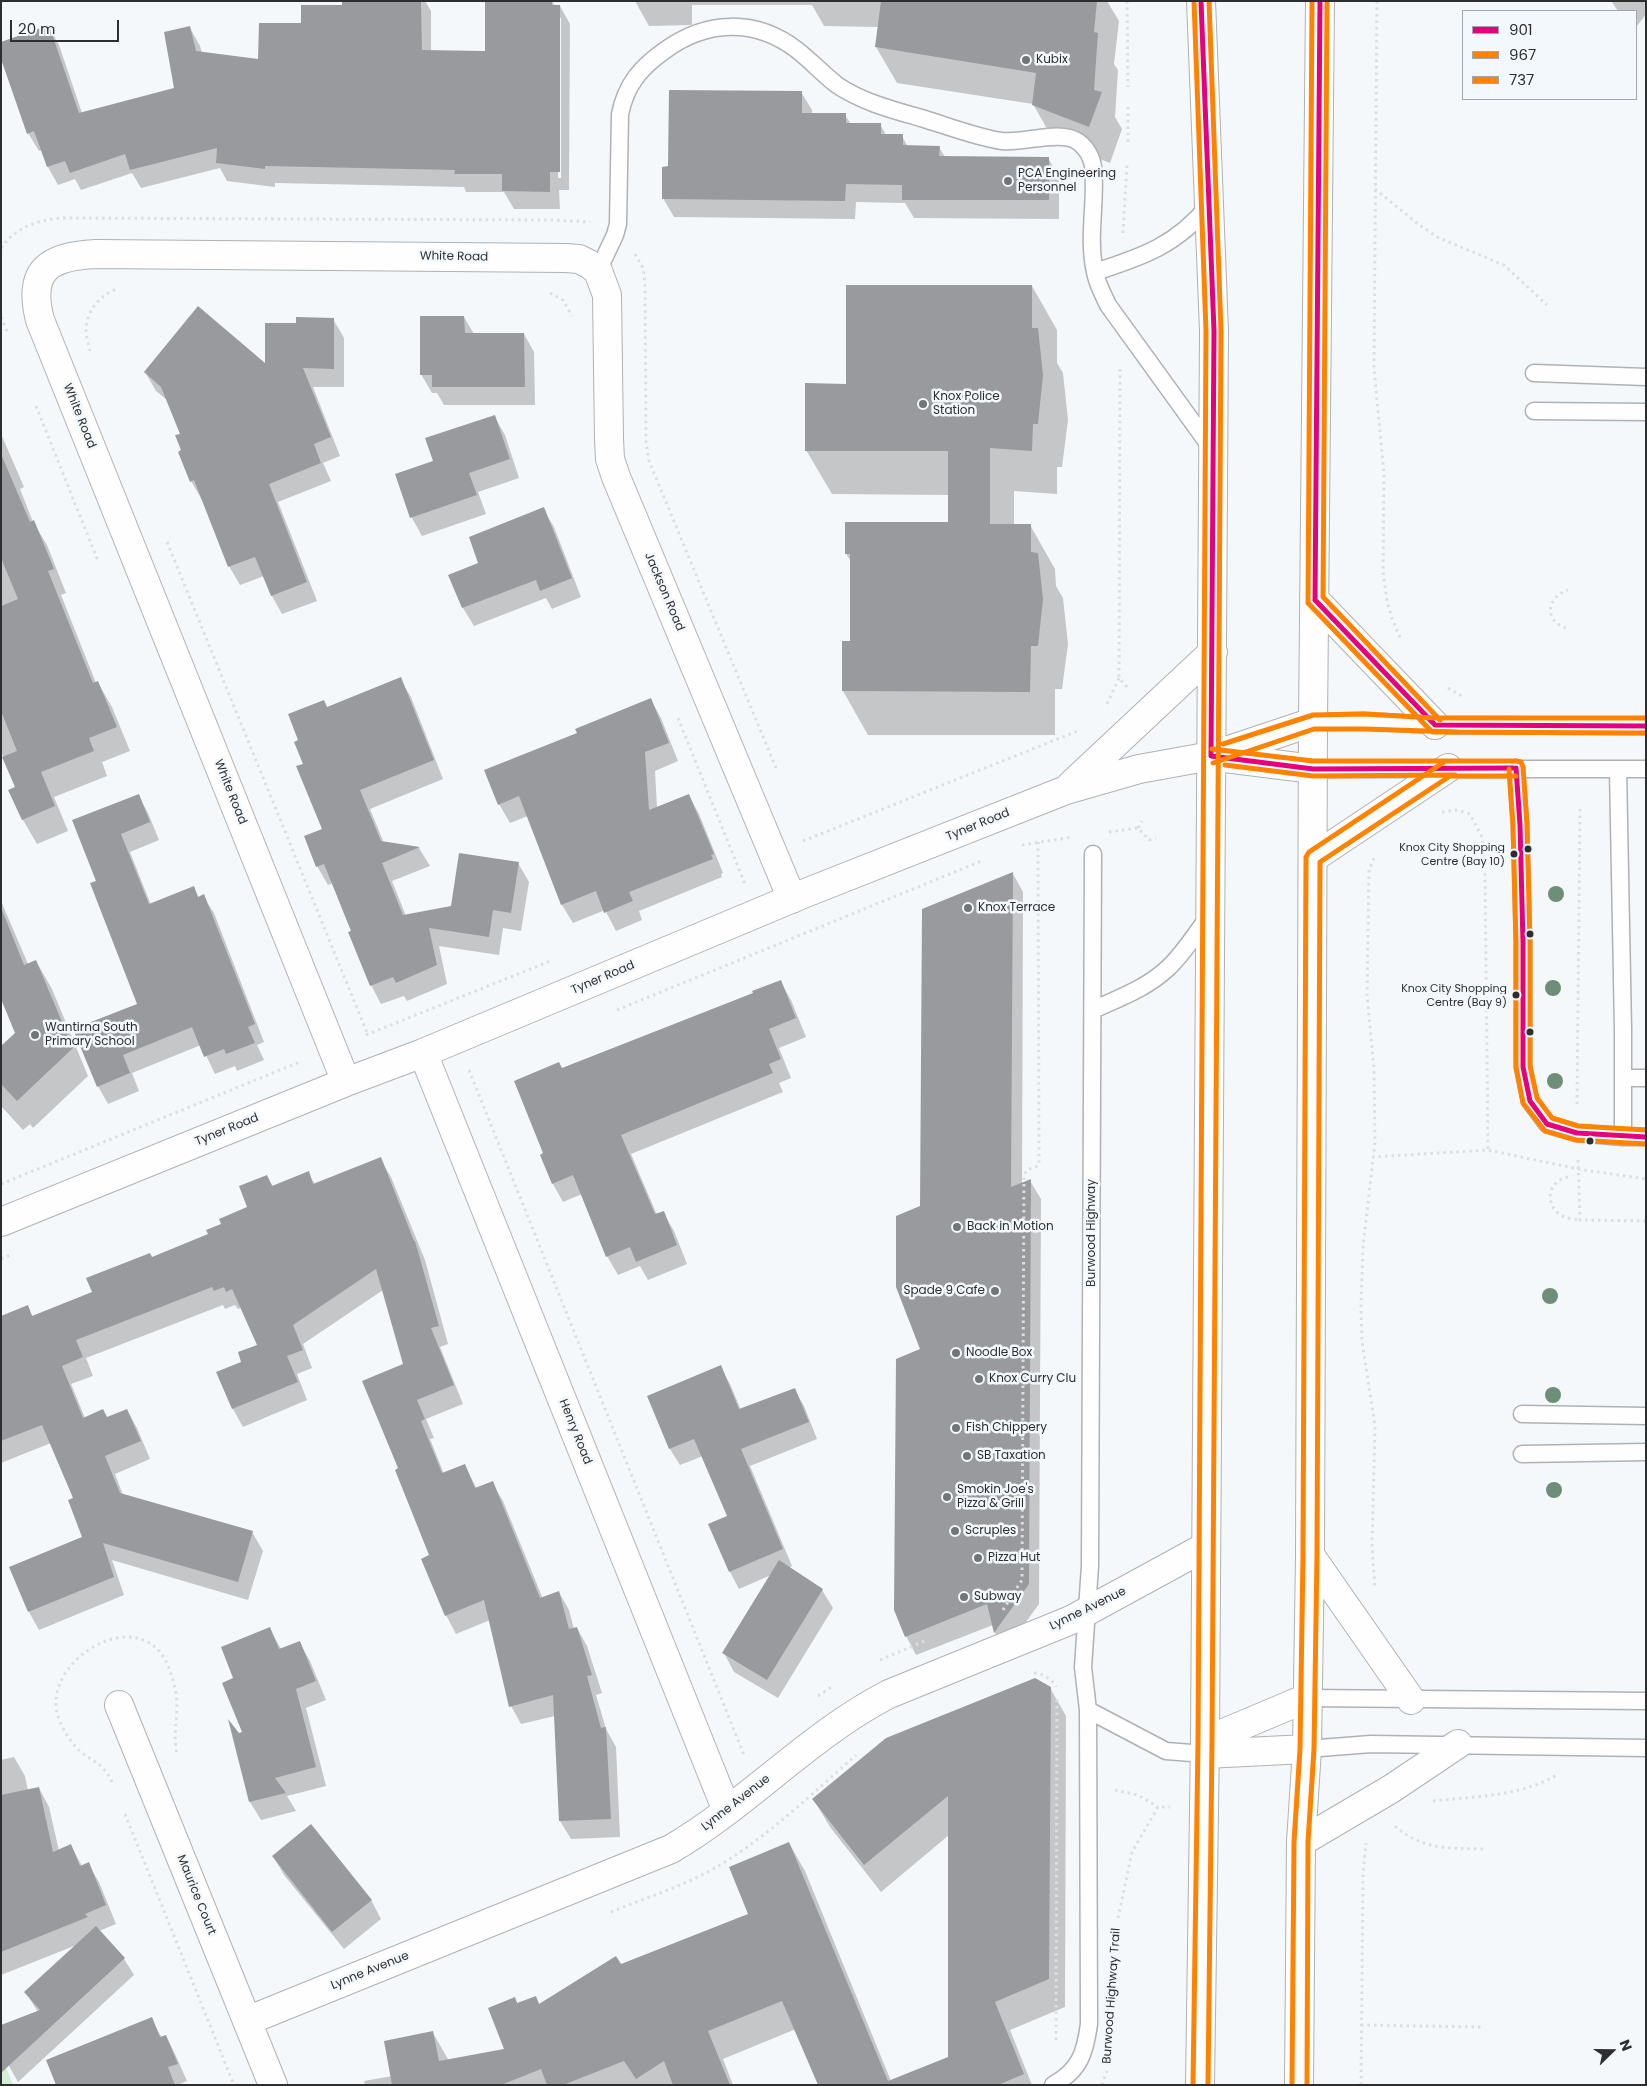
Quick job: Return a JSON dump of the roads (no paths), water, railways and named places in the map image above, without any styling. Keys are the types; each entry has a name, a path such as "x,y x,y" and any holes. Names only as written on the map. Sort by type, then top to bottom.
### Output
{"main road":[{"path":"1200,2085 1205,1748 1209,915 1214,450 1214,331 1201,1"},
{"path":"1299,2085 1301,1842 1307,1749 1310,1555 1313,722 1321,2"},
{"name":"White Road","path":"346,1082 40,320 36,299 36,286 40,276 58,260 82,254 566,258 579,259 598,271"},
{"name":"Jackson Road","path":"598,271 607,295 610,459 792,899"},
{"path":"1315,600 1435,724"},
{"path":"1066,790 1212,652"},
{"name":"Tyner Road","path":"1,1222 346,1082 423,1053 792,899 1066,790 1139,769 1211,756 1313,722"},
{"name":"Tyner Road","path":"1211,756 1313,769"},
{"path":"1313,858 1448,768"},
{"name":"Henry Road","path":"423,1053 727,1811"},
{"name":"Lynne Avenue","path":"247,2021 671,1849 693,1836 810,1745 871,1703 888,1694 1087,1613 1205,1547"},
{"path":"1310,1555 1410,1700"},
{"path":"1205,1748 1307,1698"},
{"name":"Maurice Court","path":"119,1705 273,2085"},
{"path":"1301,1842 1391,1788 1458,1744"},
{"path":"1205,1748 1307,1749"}],"lane":[{"path":"598,271 615,235 618,224 620,114 623,98 630,84 658,55 683,39 709,30 737,27 768,32 797,50 837,85 878,105 1001,141 1070,138 1078,142 1092,158 1094,172 1093,253 1095,272 1101,291 1108,304 1214,450"},
{"path":"1095,272 1130,260 1182,234 1210,204"},
{"path":"1534,373 1646,377"},
{"path":"1534,411 1646,412"},
{"path":"1313,722 1364,721 1435,724 1646,726"},
{"path":"1516,768 1520,825 1523,943 1522,1067 1530,1101 1547,1124 1577,1133 1623,1138 1646,1137"},
{"path":"1313,769 1646,769"},
{"path":"1618,769 1624,1078 1623,1138"},
{"name":"Burwood Highway","path":"1076,2085 1089,2024 1088,1710 1083,1666 1090,1566 1093,854"},
{"path":"1093,1010 1136,990 1156,978 1179,956 1209,915"},
{"path":"1624,1078 1646,1078"},
{"path":"1522,1414 1646,1416"},
{"path":"1522,1454 1542,1452 1646,1452"},
{"path":"1307,1698 1646,1701"},
{"path":"1088,1710 1166,1751 1205,1748"},
{"path":"1307,1749 1370,1744 1646,1748"},
{"path":"1054,2084 1064,2078 1081,2060"}],"place":[{"name":"Kubix","path":"1026,60"},
{"name":"PCA Engineering Personnel","path":"1008,181"},
{"name":"Knox Police Station","path":"923,404"},
{"name":"Knox City Shopping Centre (Bay 10)","path":"1514,854"},
{"name":"Knox Terrace","path":"968,908"},
{"name":"Knox City Shopping Centre (Bay 9)","path":"1516,995"},
{"name":"Wantirna South Primary School","path":"35,1035"},
{"name":"Back in Motion","path":"957,1227"},
{"name":"Spade 9 Cafe","path":"995,1291"},
{"name":"Noodle Box","path":"956,1353"},
{"name":"Knox Curry Clu","path":"979,1379"},
{"name":"Fish Chippery","path":"956,1428"},
{"name":"SB Taxation","path":"967,1456"},
{"name":"Smokin Joe's Pizza & Grill","path":"947,1497"},
{"name":"Scruples","path":"955,1531"},
{"name":"Pizza Hut","path":"978,1558"},
{"name":"Subway","path":"964,1597"}]}
